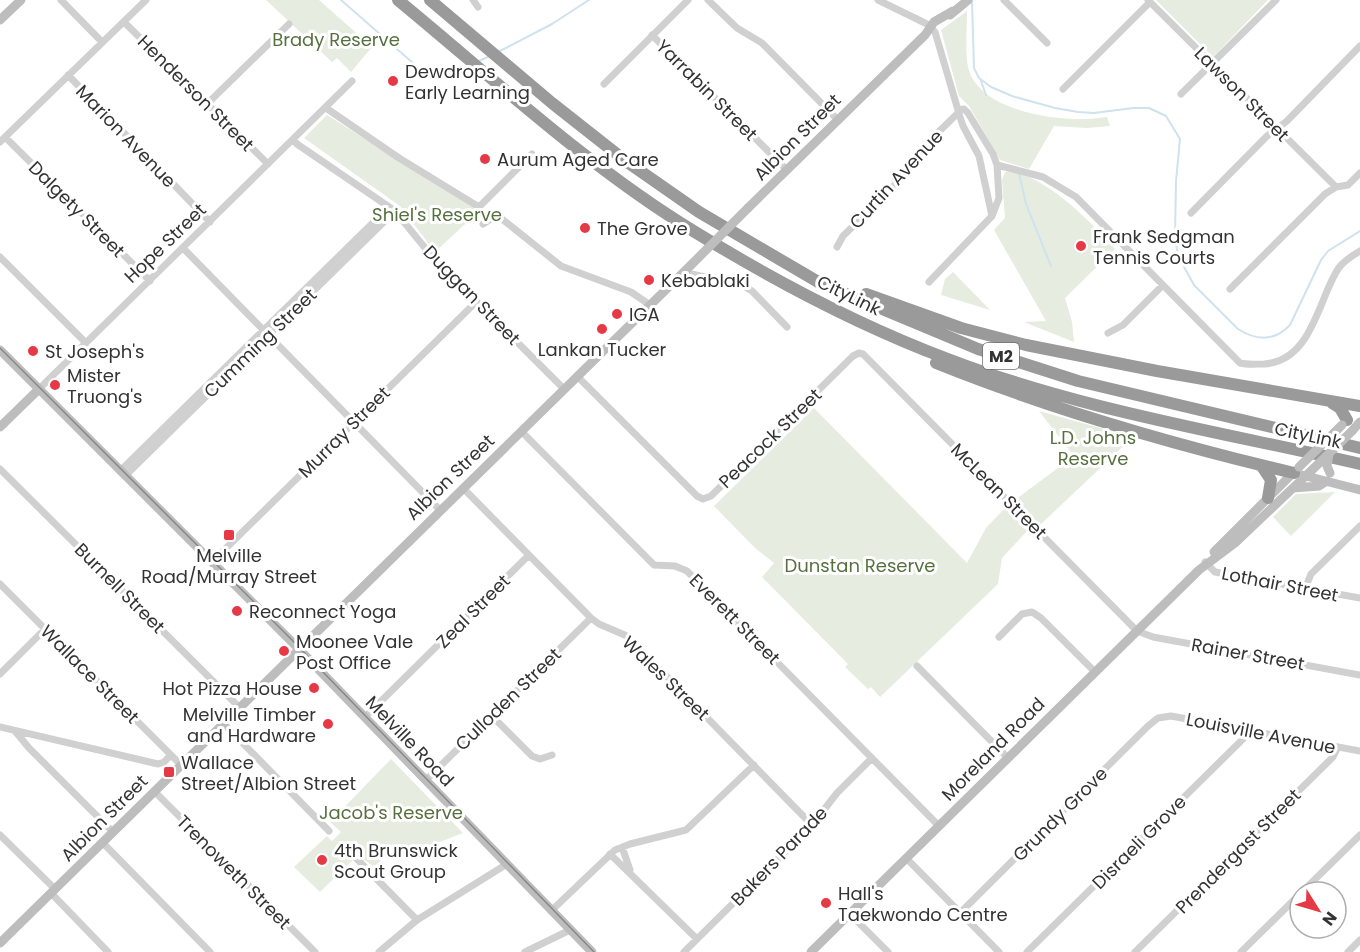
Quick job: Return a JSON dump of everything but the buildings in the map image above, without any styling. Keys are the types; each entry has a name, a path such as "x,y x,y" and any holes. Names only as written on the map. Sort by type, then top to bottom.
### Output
{"highway":[{"name":"CityLink","path":"398,0 575,146 660,208 694,231 824,303 907,343 1023,384 1179,424 1360,464"},
{"name":"CityLink","path":"430,0 501,61 633,166 699,212 820,283 978,349 1078,381 1360,448"},
{"path":"778,259 922,315 1026,345 1157,371 1360,406"},
{"path":"824,303 922,357 1091,420 1261,465 1296,470"},
{"path":"1319,399 1335,404 1343,411 1347,426"},
{"path":"1261,465 1271,480 1268,498"}],"main road":[{"path":"0,20 21,0"},
{"name":"Albion Street","path":"0,943 930,31 938,19 968,0"},
{"name":"Melville Road","path":"0,350 299,649 592,952"},
{"name":"Hope Street","path":"0,427 39,389"},
{"name":"Moreland Road","path":"1203,565 1235,543 1342,441 1347,426 1360,406"},
{"name":"Moreland Road","path":"812,952 1137,631 1296,470 1347,426 1360,422"},
{"path":"1329,454 1327,466 1329,477"},
{"path":"1296,470 1329,477 1338,484 1360,490"},
{"path":"1293,488 1319,486 1329,477"}],"street":[{"path":"62,0 102,42"},
{"path":"3,140 146,0"},
{"path":"472,0 478,7"},
{"path":"603,84 688,0"},
{"path":"708,0 737,28 762,43 838,120"},
{"path":"878,0 937,37 963,126 979,156 992,216"},
{"path":"1004,0 1047,43"},
{"path":"1181,94 1276,0"},
{"path":"1063,89 1149,1"},
{"name":"Lawson Street","path":"1149,1 1336,188"},
{"name":"Henderson Street","path":"124,22 268,164"},
{"path":"207,104 289,24"},
{"name":"Yarrabin Street","path":"652,35 787,170"},
{"path":"1191,213 1360,46"},
{"name":"Marion Avenue","path":"68,75 210,222"},
{"name":"Hope Street","path":"39,389 352,81"},
{"path":"326,108 407,163 479,207 532,154"},
{"path":"928,282 992,216 999,198 997,165 993,154 968,113 961,109 958,111"},
{"name":"Curtin Avenue","path":"837,247 843,236 904,176 920,150 958,111"},
{"name":"Duggan Street","path":"293,139 392,209 434,259 564,389"},
{"name":"Dalgety Street","path":"3,140 150,281"},
{"path":"997,165 1028,172 1055,184 1076,197 1236,360 1244,364 1269,363 1281,360 1287,355 1309,333 1339,267 1360,251"},
{"path":"1230,289 1325,194 1347,185 1360,173"},
{"name":"Cumming Street","path":"123,473 392,209"},
{"path":"483,224 497,215 558,264 631,292 650,305"},
{"path":"183,248 440,510"},
{"path":"0,257 86,343"},
{"path":"687,268 744,286 787,327"},
{"path":"1108,333 1123,325 1163,285"},
{"name":"Murray Street","path":"212,562 476,302"},
{"name":"Peacock Street","path":"577,376 697,496 703,499 711,495 853,356 859,353"},
{"name":"McLean Street","path":"859,353 865,356 1137,631"},
{"name":"Everett Street","path":"521,431 654,565 675,566 687,571 939,826"},
{"name":"Burnell Street","path":"0,470 239,707"},
{"name":"Wales Street","path":"463,488 591,618 627,636 812,825"},
{"path":"1305,589 1311,574 1360,526"},
{"name":"Zeal Street","path":"365,717 529,555"},
{"name":"Lothair Street","path":"1203,565 1215,572 1360,598"},
{"name":"Wallace Street","path":"0,584 181,765"},
{"path":"999,637 1022,614 1032,612 1041,618 1095,672"},
{"name":"Culloden Street","path":"426,780 591,618"},
{"path":"0,674 45,629"},
{"name":"Rainer Street","path":"1137,631 1153,637 1360,675"},
{"path":"917,666 1008,758"},
{"path":"492,716 532,756 540,759 552,755"},
{"name":"Louisville Avenue","path":"1162,717 1172,716 1360,751"},
{"name":"Grundy Grove","path":"960,913 1148,726 1162,717"},
{"path":"223,723 329,831"},
{"path":"0,728 158,764 171,756"},
{"name":"Disraeli Grove","path":"1027,952 1243,739 1247,730"},
{"path":"15,731 112,832"},
{"name":"Prendergast Street","path":"1135,952 1333,757 1338,747"},
{"name":"Bakers Parade","path":"684,952 812,825 837,793 872,758"},
{"path":"551,911 610,854 622,847 686,830 754,765"},
{"name":"Trenoweth Street","path":"154,791 315,952"},
{"path":"0,835 108,952"},
{"path":"1314,880 1360,835"},
{"path":"102,842 210,952"},
{"path":"622,847 630,872"},
{"path":"610,854 697,939"},
{"path":"355,857 417,920"},
{"path":"906,858 999,952"},
{"path":"379,952 417,920 507,864"},
{"path":"1241,952 1288,906"},
{"path":"850,914 888,952"},
{"path":"525,952 570,930"},
{"path":"1348,952 1360,940"}],"green space":[{"name":"Brady Reserve","path":"266,0 319,0 372,47 351,72 337,58 332,62"},
{"path":"1156,0 1268,0 1213,57"},
{"path":"967,11 968,67 976,83 989,96 1027,112 1049,117 1090,119 1107,117 1110,126 1087,128 1054,126 1029,169 1000,160 969,106 959,96 941,30"},
{"name":"Shiel's Reserve","path":"327,115 479,211 435,252 400,206 304,138"},
{"path":"1011,171 1040,183 1068,202 1115,249 1065,298 1072,322 1074,342 1024,322 1046,321 994,230 1005,218 1002,180 1005,172"},
{"path":"953,272 990,310 941,295 945,279"},
{"name":"Dunstan Reserve","path":"814,408 967,563 986,528 1005,508 1027,531 1002,558 998,584 880,697 845,667 848,664 762,577 774,563 755,548 714,506"},
{"name":"L.D. Johns Reserve","path":"1039,411 1133,437 1040,525 1015,500 1074,456"},
{"path":"1335,492 1291,536 1273,517 1296,494"},
{"name":"Jacob's Reserve","path":"391,759 463,833 417,851 393,849 374,867 358,855 320,892 294,867 327,836 332,841 341,832 330,822"}],"waterway":[{"path":"341,0 421,70 445,74 469,67"},
{"path":"498,52 552,24 589,0"},
{"path":"972,1 974,68 979,78 991,87 1012,96 1078,112 1094,113 1149,108 1166,116 1180,139 1176,181 1175,236 1178,256 1194,285 1238,329 1252,336 1266,338 1284,330 1290,325 1321,260 1328,251 1360,231"},
{"path":"479,61 490,56"},
{"path":"981,81 986,95"},
{"path":"1019,173 1026,204 1051,266"}],"tram line":[{"path":"0,348 293,641 594,952"}],"place":[{"name":"Dewdrops Early Learning","path":"393,81"},
{"name":"Aurum Aged Care","path":"485,159"},
{"name":"The Grove","path":"585,228"},
{"name":"Frank Sedgman Tennis Courts","path":"1081,246"},
{"name":"Kebablaki","path":"649,280"},
{"name":"IGA","path":"617,314"},
{"name":"Lankan Tucker","path":"602,329"},
{"name":"St Joseph's","path":"33,351"},
{"name":"Mister Truong's","path":"55,385"},
{"name":"Melville Road/Murray Street","path":"229,535"},
{"name":"Reconnect Yoga","path":"237,611"},
{"name":"Moonee Vale Post Office","path":"284,651"},
{"name":"Hot Pizza House","path":"314,688"},
{"name":"Melville Timber and Hardware","path":"328,724"},
{"name":"Wallace Street/Albion Street","path":"169,772"},
{"name":"4th Brunswick Scout Group","path":"322,860"},
{"name":"Hall's Taekwondo Centre","path":"826,903"}]}
